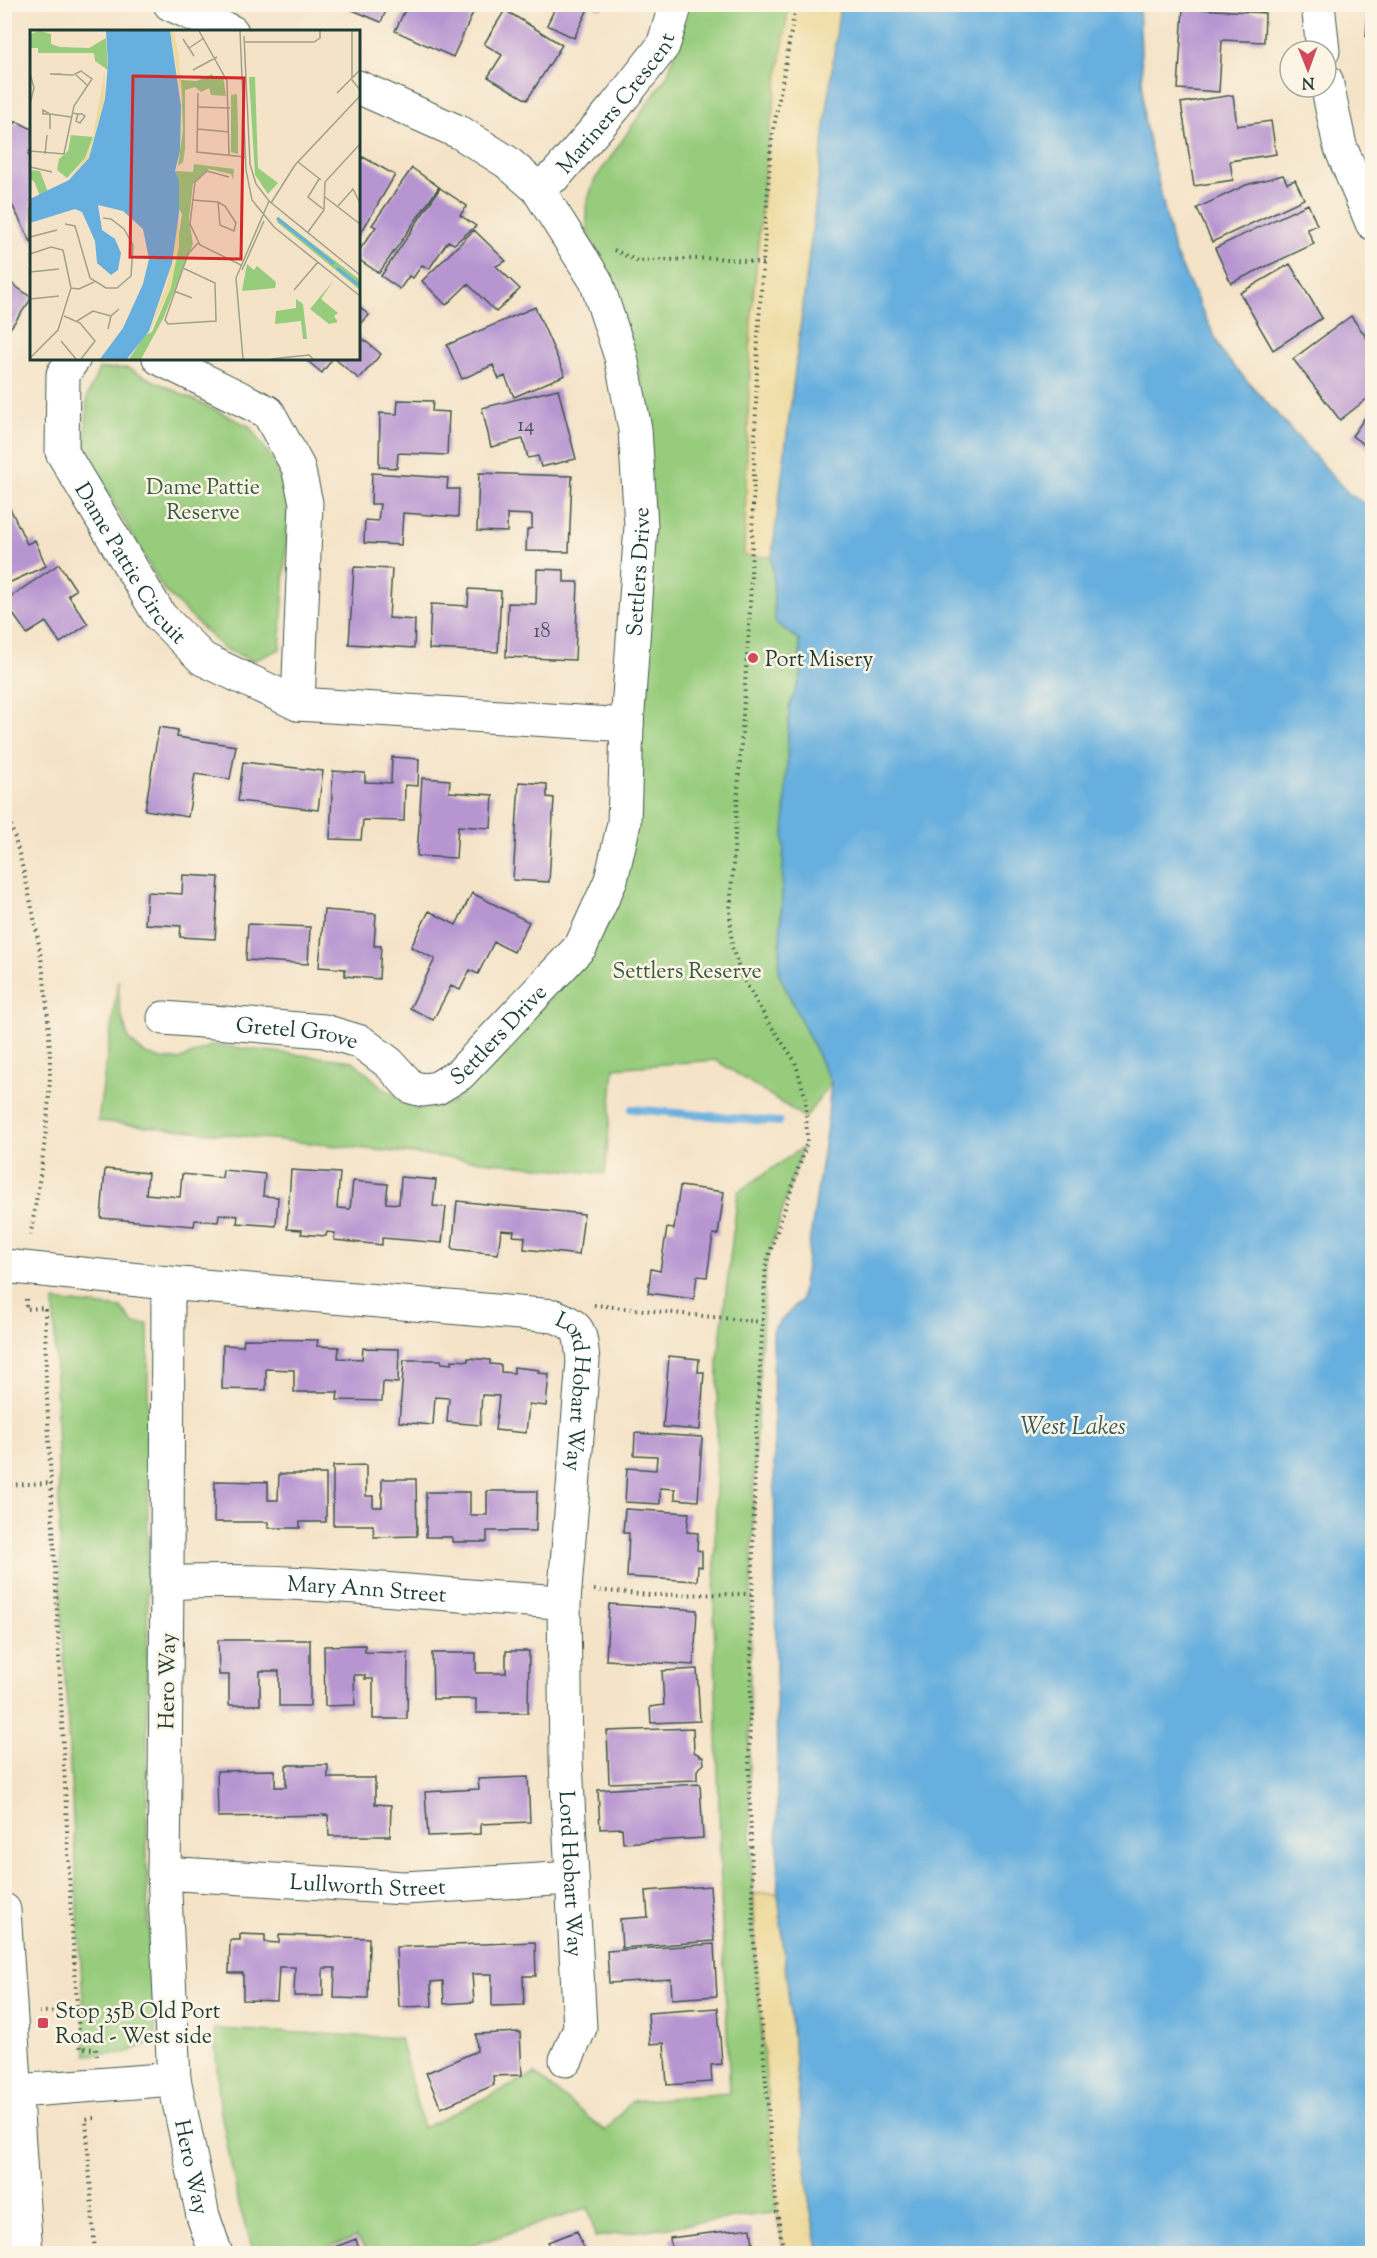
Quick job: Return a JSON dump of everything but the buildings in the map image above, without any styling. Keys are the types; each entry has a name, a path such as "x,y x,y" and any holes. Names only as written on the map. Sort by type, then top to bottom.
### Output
{"street":[{"path":"170,4 228,30"},
{"name":"Mariners Crescent","path":"537,188 556,175 615,107 663,46 676,4"},
{"path":"1318,4 1322,39"},
{"name":"Settlers Drive","path":"360,88 461,132 507,162 537,188 596,281 621,357 635,429 641,526 627,725 624,823 611,880 581,946 460,1074 437,1088 423,1090 411,1087"},
{"path":"1330,99 1340,146 1372,223"},
{"name":"Dame Pattie Circuit","path":"73,360 63,374 62,452 160,616 203,659 298,704 627,725"},
{"path":"163,360 268,412 298,467 306,503 298,704"},
{"name":"Gretel Grove","path":"164,1018 324,1031 361,1042 389,1063 411,1087"},
{"name":"Lord Hobart Way","path":"4,1266 168,1283 554,1316 572,1323 580,1336 583,1361 565,1590 566,1762 580,2028 566,2060"},
{"name":"Hero Way","path":"168,1283 168,1583 164,1873 174,2079 203,2216 216,2253"},
{"name":"Mary Ann Street","path":"168,1583 298,1582 479,1598 565,1590"},
{"name":"Lullworth Street","path":"164,1873 404,1888 572,1878"},
{"path":"4,1910 11,2091 26,2253"},
{"path":"11,2091 174,2079"}],"path":[{"path":"784,2253 777,2212 754,1942 749,1768 751,1594 755,1453 766,1264 807,1143 806,1100 795,1061 767,1020 741,975 732,947 730,911 750,609 758,336 771,144 796,4"},
{"path":"609,248 637,261 717,258 763,264"},
{"path":"4,802 14,833 44,967 50,1071 42,1162 29,1244"},
{"path":"26,1296 26,1309 45,1308 51,1483 77,2011 80,2048 96,2049 97,2058"},
{"path":"588,1304 762,1322"},
{"path":"4,1485 51,1483"},
{"path":"565,1590 586,1578 586,1589 650,1594 751,1594"},
{"path":"35,2013 77,2011"},
{"path":"95,2253 86,2119 101,2117"}],"green space":[{"name":"Settlers Reserve","path":"691,5 789,5 767,149 751,322 744,555 772,557 775,622 799,640 802,674 789,708 779,974 831,1083 805,1118 716,1060 614,1068 605,1174 98,1121 118,980 120,1011 129,1040 144,1053 161,1059 179,1060 213,1045 353,1061 383,1088 417,1110 451,1104 580,966 608,923 641,382 617,292 588,235 586,206 594,181 667,76"},
{"name":"Dame Pattie Reserve","path":"127,368 249,426 273,460 289,501 280,649 253,661 223,648 163,589 85,454 87,397 99,369"},
{"path":"802,1148 766,1264 755,1453 751,1594 749,1768 754,1942 777,2212 595,2237 589,2208 463,2248 454,2253 368,2253 356,2237 312,2253 254,2253 239,2205 220,2108 214,2029 400,2038 423,2128 535,2074 605,2131 632,2101 730,2093 722,1924 714,1613 718,1359 738,1192"},
{"path":"54,1301 121,1308 134,1324 148,1324 147,1894 156,2040 126,2053 86,2055 62,1621"}],"sand":[{"path":"789,5 840,5 772,557 744,556 751,322 767,149"},
{"path":"778,1893 810,2207 819,2253 784,2253 777,2212 755,1943 754,1894"}],"water":[{"name":"West Lakes","path":"840,5 1139,5 1144,119 1174,251 1223,354 1348,493 1372,509 1372,2253 819,2253 810,2207 778,1893 773,1329 801,1300 831,1083 779,974 789,708 802,674 799,640 775,622 772,557"}],"waterway":[{"path":"632,1109 779,1122"}],"place":[{"name":"Port Misery","path":"753,658"},
{"name":"Stop 35B Old Port Road - West side","path":"43,2023"}]}
